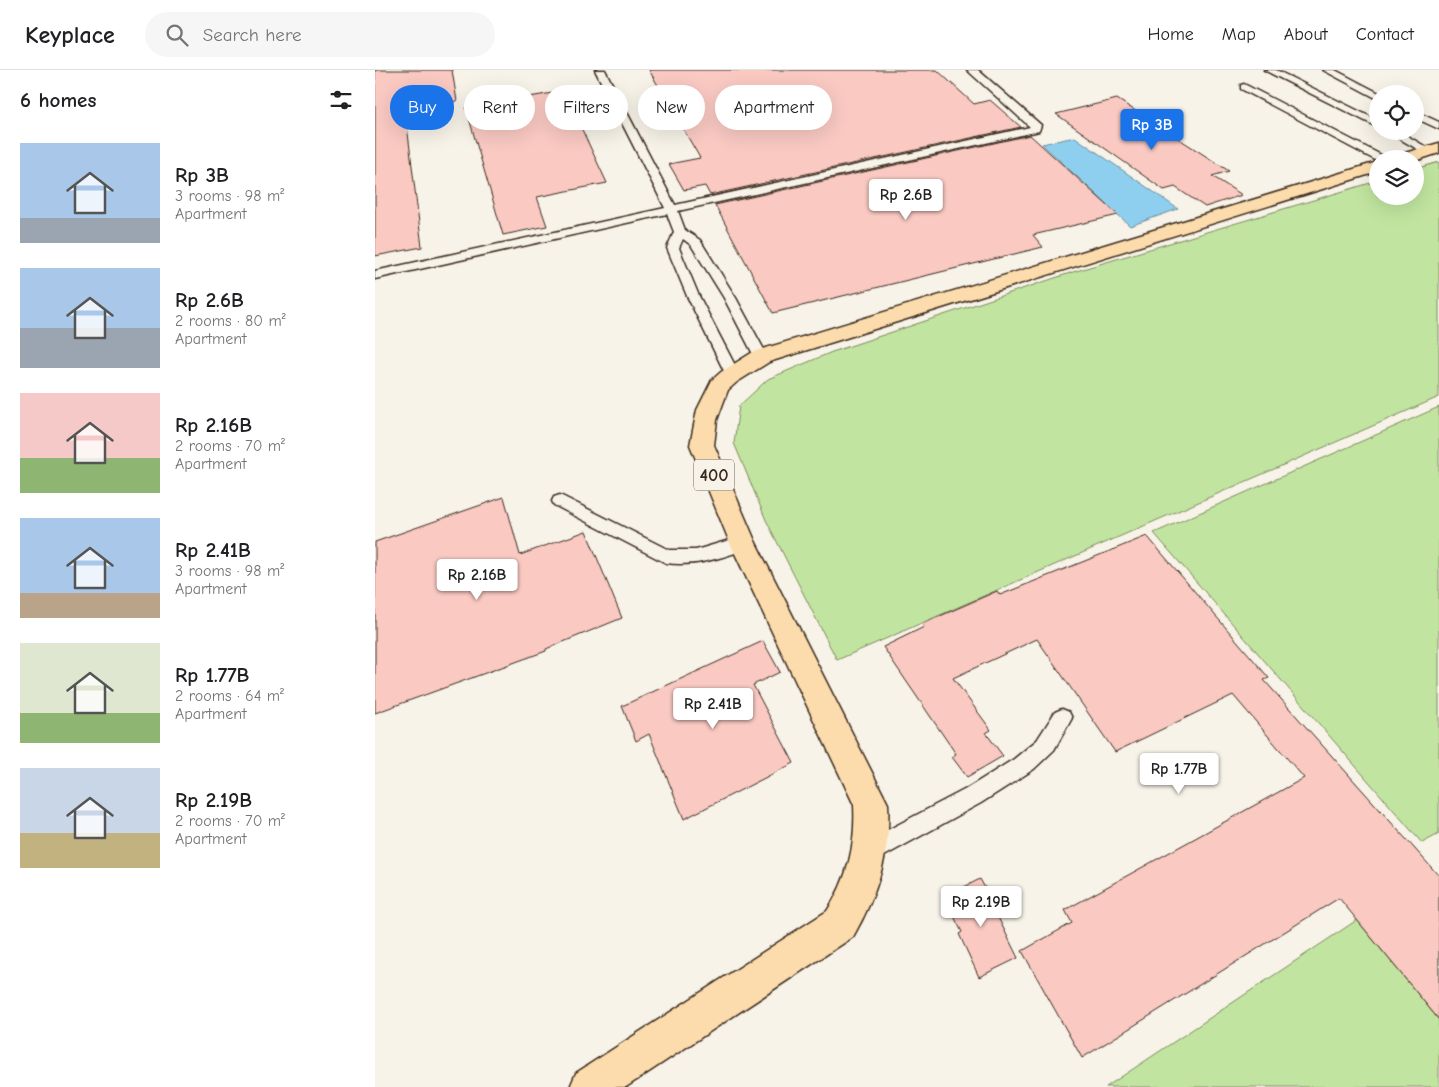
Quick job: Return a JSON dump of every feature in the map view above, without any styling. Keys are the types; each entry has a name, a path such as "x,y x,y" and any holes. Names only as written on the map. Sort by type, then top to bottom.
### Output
{"main road":[{"name":"400","path":"590,1087 840,924 855,900 865,875 873,825 871,804 743,543 702,445 706,416 723,381 761,357 1369,169"}],"lane":[{"path":"600,70 672,211 680,232 696,243 730,298 761,357"},
{"path":"375,275 672,211 1035,129 1036,125 972,70"},
{"path":"1269,70 1369,120"},
{"path":"1328,70 1369,91"},
{"path":"1243,87 1369,153"},
{"path":"1424,118 1439,126"},
{"path":"1412,140 1433,149"},
{"path":"680,232 673,248 693,296 733,375"},
{"path":"560,501 665,556 678,559 707,555 743,543"},
{"path":"869,852 903,832 951,810 1024,764 1044,747 1062,718"}],"green space":[{"path":"1439,162 1439,397 837,660 766,520 734,443 739,406 768,379 832,352 1073,272 1369,183 1369,205 1424,205 1424,166"},
{"path":"1439,407 1439,834 1422,843 1154,533"},
{"path":"1357,920 1439,1020 1439,1087 1106,1087"}],"water":[{"path":"1075,137 1178,209 1130,226 1042,144"}],"building":[{"path":"375,70 452,70 457,101 454,101 454,85 390,85 390,130 408,130 422,247 375,256"},
{"path":"649,70 937,70 974,104 990,100 1021,127 710,195 705,186 684,190 669,164 700,158 684,130 705,130 705,85 658,85"},
{"path":"545,94 545,130 582,130 607,183 537,197 547,226 503,235 472,130 535,130 535,96"},
{"path":"1117,99 1229,171 1212,176 1242,195 1205,207 1175,187 1164,190 1056,114"},
{"path":"1030,135 1118,215 1033,235 1043,247 773,313 715,205"},
{"path":"504,497 520,555 586,531 622,618 546,649 546,651 375,713 375,542"},
{"path":"1147,536 1269,678 1264,680 1439,876 1439,1020 1339,898 1082,1058 1022,951 1072,923 1065,910 1304,778 1233,695 1115,752 1037,639 953,678 991,730 986,733 1003,756 967,777 952,757 956,754 883,647 924,627 922,624 997,591 1000,595"},
{"path":"763,641 780,672 753,685 794,763 684,819 649,734 636,741 622,706"},
{"path":"980,879 995,906 993,907 1018,958 979,977 959,934 962,932 944,897"}]}
